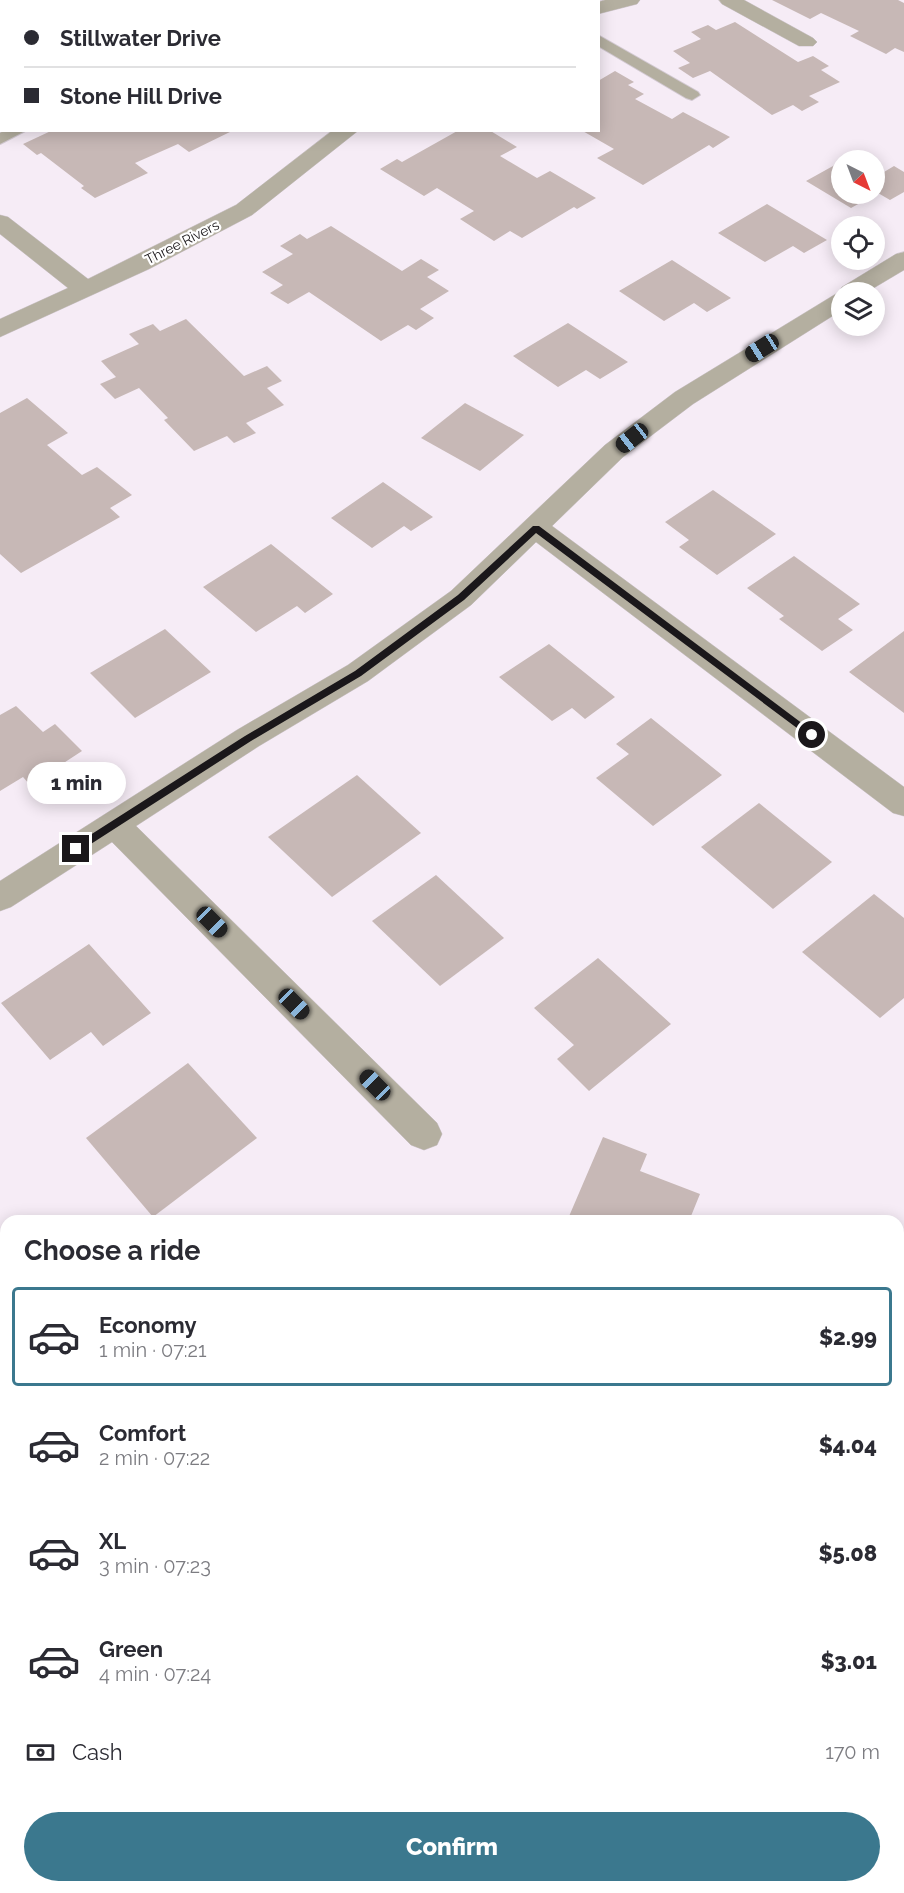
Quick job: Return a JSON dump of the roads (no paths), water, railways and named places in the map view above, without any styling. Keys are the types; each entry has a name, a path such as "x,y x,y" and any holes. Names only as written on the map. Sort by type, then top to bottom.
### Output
{"street":[{"path":"600,8 630,0"},
{"path":"729,0 806,42"},
{"name":"Three Rivers","path":"0,328 140,264 244,210 345,132"},
{"path":"0,222 84,288"},
{"path":"867,282 904,259"},
{"path":"0,898 248,738 358,673 461,598 614,451 684,398 831,305"},
{"path":"536,528 904,804"},
{"path":"114,824 424,1134"}],"lane":[{"path":"600,40 692,95"},
{"path":"0,139 15,132"}]}
